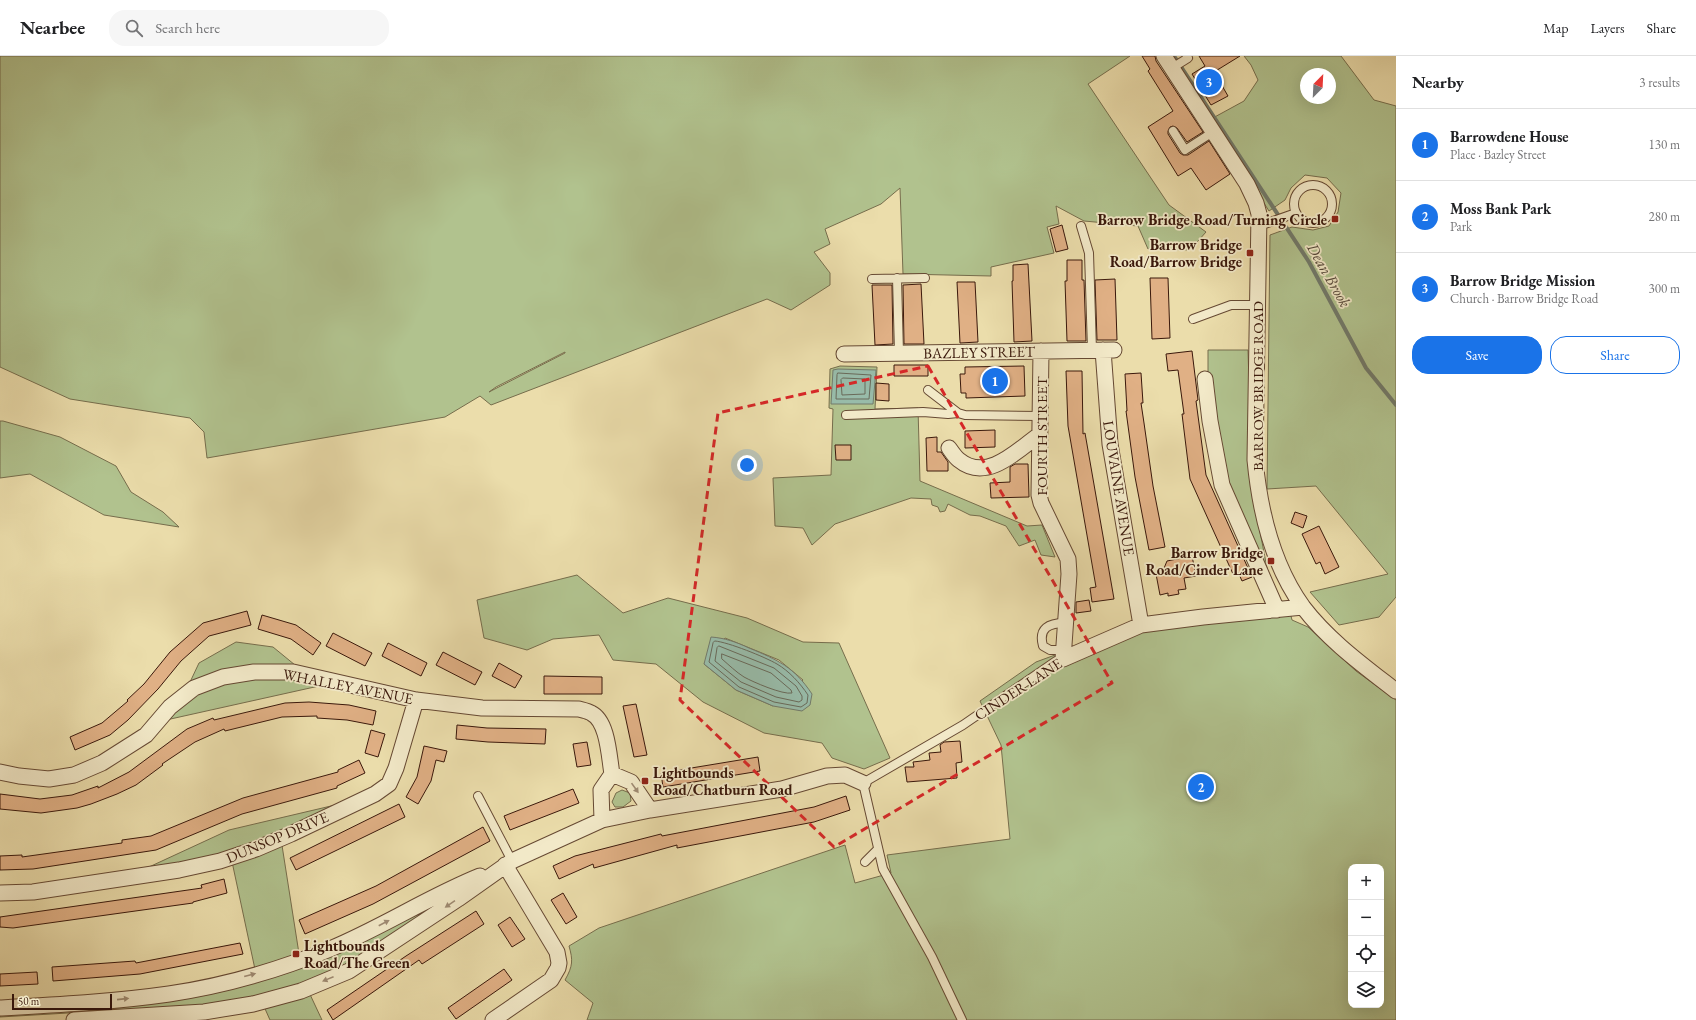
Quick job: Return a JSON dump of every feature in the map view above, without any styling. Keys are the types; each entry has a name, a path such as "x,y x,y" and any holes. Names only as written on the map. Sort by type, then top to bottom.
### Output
{"street":[{"name":"BARROW BRIDGE ROAD","path":"1168,62 1246,184 1256,203 1264,225 1257,305 1255,460 1258,492 1264,520 1272,546 1283,572 1303,607 1324,631 1372,673 1396,691"},
{"name":"BAZLEY STREET","path":"844,354 1103,350"},
{"name":"LOUVAINE AVENUE","path":"1103,350 1110,444 1142,625"},
{"name":"FOURTH STREET","path":"1041,351 1039,495 1041,503 1068,559 1069,574 1063,654"},
{"path":"1205,379 1210,421 1222,485 1277,610"},
{"path":"949,448 959,460 969,466 991,467 1002,462 1040,434"},
{"name":"CINDER LANE","path":"1063,654 1142,625 1303,607"},
{"name":"WHALLEY AVENUE","path":"0,772 19,776 49,779 74,775 102,763 146,735 170,707 194,688 223,677 254,672 293,672 416,700 482,708 579,709 591,712 603,725 612,774"},
{"name":"DUNSOP DRIVE","path":"0,893 33,892 186,868 220,861 256,849 291,834 375,794 389,784 396,768 416,700"},
{"path":"602,820 601,790 612,774 631,782 650,810"},
{"path":"0,1008 97,1002 170,994 220,984 273,969 330,949 375,928 450,888 602,820 650,810 782,788 827,776 846,775 863,783"},
{"path":"74,1020 204,1012 253,1004 301,991 349,971 458,899 508,863"},
{"path":"494,1020 551,980 556,974 559,962 555,947 508,863"}],"lane":[{"path":"1168,62 1187,57"},
{"path":"1173,131 1185,150 1213,132"},
{"path":"1306,186 1318,186 1329,193 1332,198 1331,211 1323,221 1317,223 1305,222 1296,214 1294,201 1300,190 1306,186"},
{"path":"1264,225 1296,214"},
{"path":"1081,226 1089,253 1103,350"},
{"path":"897,278 899,353"},
{"path":"872,279 925,278"},
{"path":"1193,319 1231,305 1257,305"},
{"path":"928,390 958,413"},
{"path":"846,414 923,412 948,414 958,413 972,416 1040,416"},
{"path":"1063,654 1043,646 1041,638 1043,631 1049,626 1055,623 1065,624"},
{"name":"CINDER LANE","path":"863,783 963,725 1056,661 1063,654"},
{"path":"863,783 883,869 932,957 962,1020"},
{"path":"478,796 508,863"},
{"path":"865,862 878,849"}],"highlighted area":[{"path":"928,366 1112,683 834,847 680,700 718,413"}],"green space":[{"path":"0,56 1130,56 1088,84 1169,205 1206,232 1190,250 1148,249 1138,226 1084,221 1056,206 1059,224 1047,227 1054,253 991,267 991,276 903,274 900,188 881,204 825,229 830,244 814,252 830,273 830,285 791,310 767,299 491,405 480,396 445,417 207,458 204,432 190,418 70,399 0,367","holes":["565,353 489,392 496,387"]},
{"path":"1244,56 1341,56 1374,100 1396,106 1396,597 1379,617 1339,625 1310,592 1388,574 1316,486 1267,489 1270,235 1292,227 1313,230 1329,226 1338,212 1341,193 1327,178 1305,175 1291,188 1285,200 1269,211 1211,119 1244,101 1258,80 1251,65"},
{"path":"1208,350 1248,350 1252,490 1267,568 1238,510 1221,462 1208,375"},
{"path":"840,366 877,367 875,409 918,408 920,481 1027,526 1042,525 1055,557 1041,555 1035,540 1019,546 1006,526 980,516 970,515 948,504 945,511 940,512 938,507 932,505 931,499 911,498 835,524 812,545 803,528 775,526 773,478 831,475 833,409 829,408 830,369"},
{"path":"0,421 60,437 116,466 131,492 163,512 179,527 104,515 30,474 0,478"},
{"path":"577,575 623,613 668,598 747,618 803,642 839,643 890,758 864,769 832,758 822,743 764,733 703,702 656,664 613,660 599,635 553,639 527,650 484,638 477,600","holes":["725,638 779,660 803,680 773,706 736,690 704,664"]},
{"path":"1289,608 1292,620 1308,627 1356,671 1396,700 1396,1020 587,1020 593,1003 565,980 572,963 569,946 599,928 845,845 855,883 891,873 887,855 1010,839 1001,745 980,701 1036,662 1055,655 1066,664 1141,625"},
{"path":"236,642 273,647 306,674 337,682 157,722 183,697 199,663"},
{"path":"622,790 630,793 631,801 623,807 615,807 612,802 616,793"},
{"path":"365,798 281,839 300,960 256,974 231,857 136,873 229,830"},
{"path":"458,894 341,967 309,983 256,997 204,1005 0,1017 0,1012 253,980"},
{"path":"307,988 322,1020 270,1020 262,1002"}],"water":[{"path":"833,370 876,370 873,404 831,404"},
{"path":"711,637 726,639 740,644 769,656 785,665 799,677 812,694 810,705 802,711 773,706 736,690 704,664"}],"building":[{"path":"1142,56 1155,56 1156,61 1203,132 1187,142 1177,128 1173,126 1170,127 1168,134 1180,153 1183,155 1188,155 1209,141 1230,174 1206,190 1191,168 1178,176 1148,127 1173,111 1148,71 1150,69"},
{"path":"1199,56 1240,56 1214,72 1228,96 1211,105 1192,74 1205,66"},
{"path":"1062,225 1068,249 1056,252 1050,229"},
{"path":"1067,260 1082,260 1086,341 1067,341 1065,281 1067,281"},
{"path":"1028,264 1032,341 1014,342 1012,281 1013,265"},
{"path":"1150,278 1168,278 1170,338 1152,339"},
{"path":"1115,279 1117,340 1097,340 1095,280"},
{"path":"957,282 975,282 978,342 960,343"},
{"path":"921,284 924,344 904,344 903,285"},
{"path":"872,285 892,285 893,344 875,345"},
{"path":"1192,351 1198,400 1196,401 1206,475 1252,577 1242,581 1238,572 1233,574 1190,479 1178,370 1168,371 1166,354"},
{"path":"894,365 928,365 928,376 894,376"},
{"path":"1024,366 1025,396 966,398 966,393 961,393 960,374 965,374 965,367"},
{"path":"1066,371 1082,371 1083,434 1085,433 1114,599 1092,602 1090,588 1096,587 1068,426"},
{"path":"1141,373 1143,403 1141,403 1153,486 1165,547 1149,550 1135,477 1126,411 1125,374"},
{"path":"876,383 889,384 889,401 876,400"},
{"path":"995,430 995,447 965,448 965,431"},
{"path":"937,437 937,452 941,452 948,462 948,471 927,471 926,438"},
{"path":"835,445 851,445 851,460 836,460"},
{"path":"1015,464 1028,464 1029,497 991,498 990,483 1010,482 1010,467"},
{"path":"1295,512 1307,516 1303,528 1291,523"},
{"path":"1319,526 1339,567 1325,574 1320,562 1316,564 1302,534"},
{"path":"1192,556 1196,576 1184,578 1186,589 1178,590 1179,594 1168,596 1168,593 1160,595 1156,574 1162,573 1167,561"},
{"path":"1089,600 1091,611 1076,613 1076,602"},
{"path":"247,611 251,625 209,636 181,661 158,689 128,720 110,735 75,750 70,737 102,723 128,701 127,700 144,684 170,652 203,623"},
{"path":"262,615 296,625 321,643 313,655 291,639 258,629"},
{"path":"333,633 372,653 365,666 326,646"},
{"path":"388,643 427,663 421,676 382,656"},
{"path":"443,652 482,672 475,685 436,665"},
{"path":"499,663 522,676 515,688 492,676"},
{"path":"544,676 602,677 602,694 544,694"},
{"path":"309,702 349,705 376,711 373,725 347,720 317,718 317,716 282,717 225,731 224,729 195,742 162,764 163,765 136,785 91,804 77,808 41,813 0,809 0,794 40,799 72,795 98,786 98,788 129,772 187,729 213,718 214,720 285,703"},
{"path":"636,704 647,755 634,757 623,706"},
{"path":"457,725 487,728 546,729 545,744 488,742 456,739"},
{"path":"371,730 385,734 378,757 365,753"},
{"path":"960,741 962,762 956,763 957,778 907,782 905,767 914,767 913,762 930,760 929,753 941,752 940,745 944,742"},
{"path":"587,742 591,765 577,767 573,744"},
{"path":"424,746 447,751 444,762 436,760 431,781 418,804 406,797 417,777"},
{"path":"758,757 760,771 663,787 661,773"},
{"path":"359,760 365,773 337,786 337,788 242,814 156,850 33,869 0,870 0,856 22,855 22,857 122,843 122,840 151,836 243,798 338,772 338,770"},
{"path":"573,789 579,803 510,830 504,816"},
{"path":"846,796 850,810 814,822 677,848 677,845 594,868 593,864 559,879 553,866 575,856 661,834 662,836 814,807"},
{"path":"399,804 405,817 296,870 290,858"},
{"path":"483,827 490,841 373,904 305,934 299,920 376,886"},
{"path":"224,879 227,893 193,903 13,928 0,927 0,917 202,888 201,885"},
{"path":"563,893 577,917 566,924 551,900"},
{"path":"476,911 484,924 422,964 419,960 333,1020 327,1010 406,956"},
{"path":"510,917 525,939 512,947 498,925"},
{"path":"240,943 243,954 140,974 53,981 52,967 135,961 136,963"},
{"path":"504,969 512,980 456,1019 448,1008"},
{"path":"37,972 38,984 0,986 0,974"}],"waterway":[{"name":"Dean Brook","path":"1174,56 1309,262 1366,368 1396,405"}],"place":[{"name":"Barrow Bridge Mission","path":"1209,82"},
{"name":"Barrow Bridge Road/Turning Circle","path":"1335,219"},
{"name":"Barrow Bridge Road/Barrow Bridge","path":"1250,253"},
{"name":"Barrowdene House","path":"995,381"},
{"name":"Barrow Bridge Road/Cinder Lane","path":"1271,561"},
{"name":"Lightbounds Road/Chatburn Road","path":"645,781"},
{"name":"Moss Bank Park","path":"1201,787"},
{"name":"Lightbounds Road/The Green","path":"296,954"}]}
